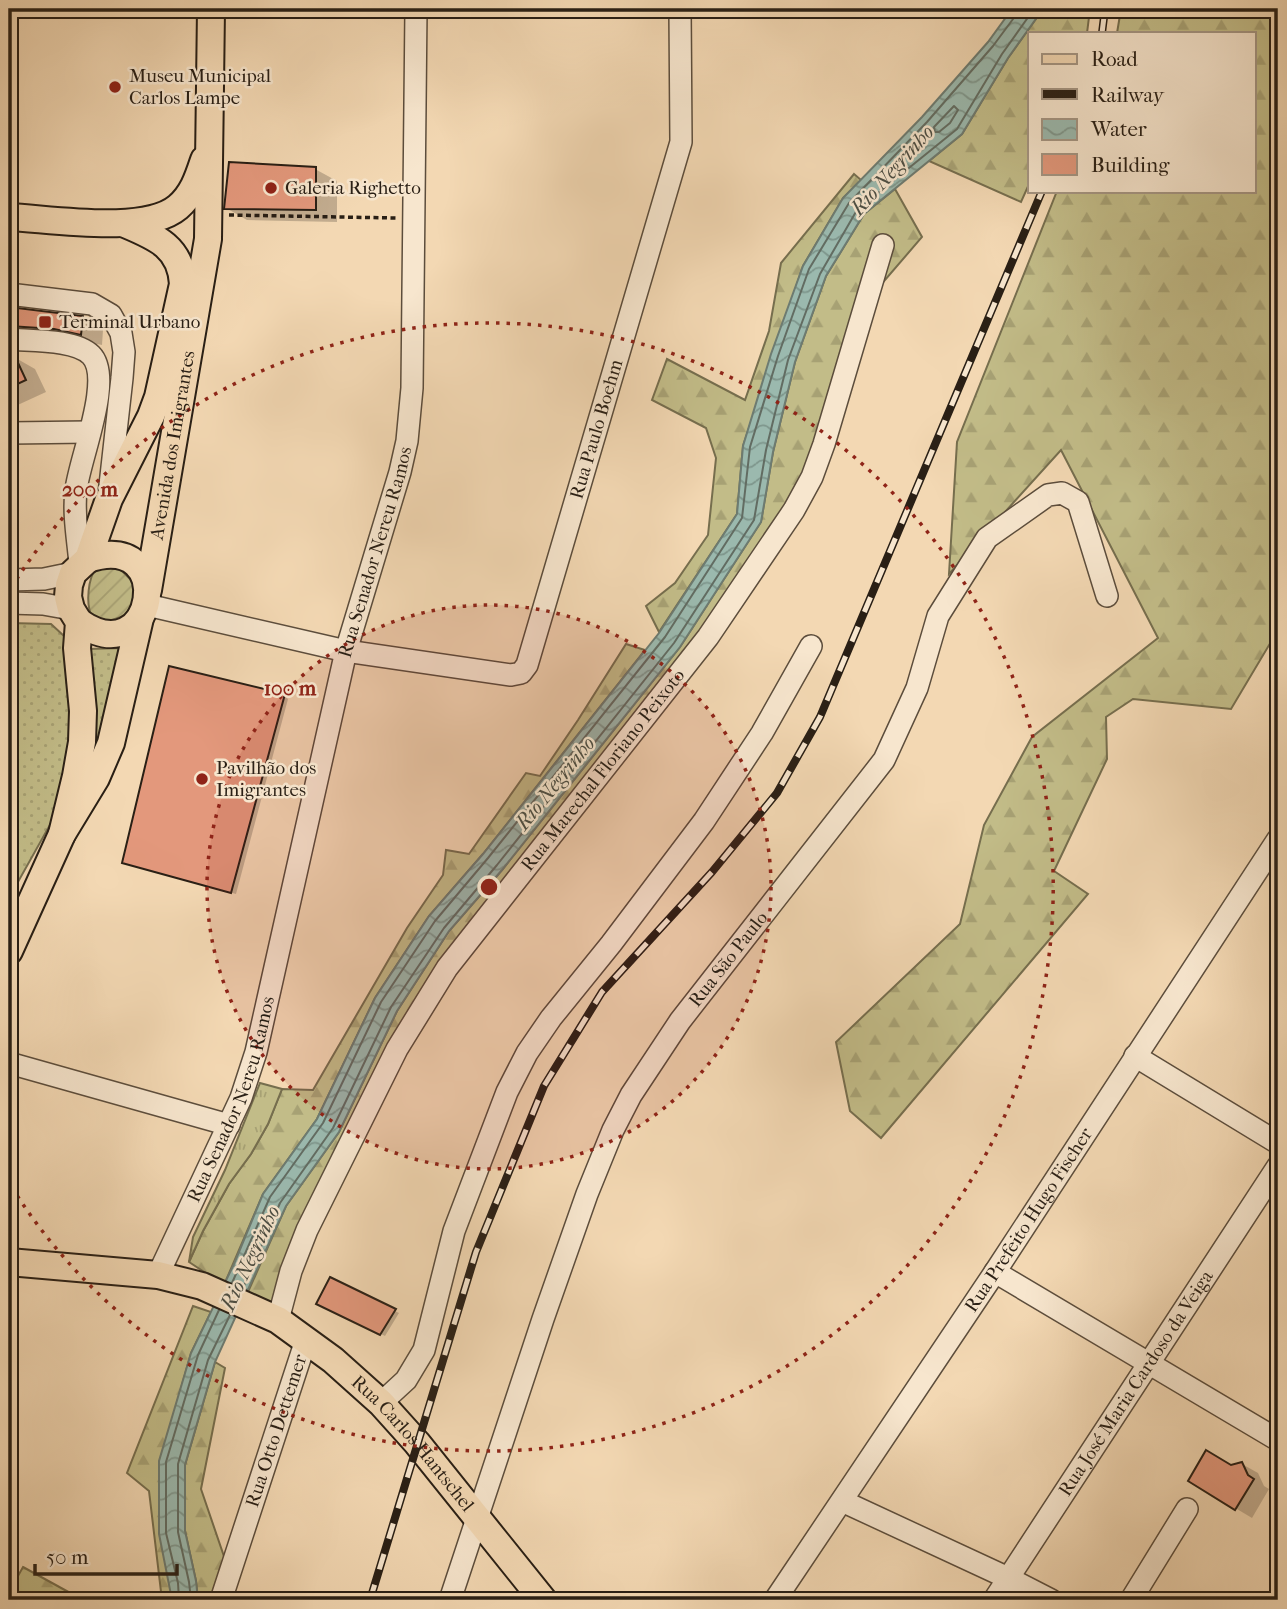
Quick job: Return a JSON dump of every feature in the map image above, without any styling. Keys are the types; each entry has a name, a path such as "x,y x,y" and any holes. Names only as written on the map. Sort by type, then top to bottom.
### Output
{"main road":[{"name":"Avenida dos Imigrantes","path":"10,948 62,834 96,778 111,743 145,604 208,239 211,9"},
{"path":"9,217 125,224 156,218 177,207 195,187 209,145"},
{"name":"Avenida dos Imigrantes","path":"62,834 82,742 83,712 75,616 68,597 69,584 81,565 109,499 151,416 158,397 183,284 179,263 166,245 150,234 125,224"},
{"path":"75,616 90,630 104,634 118,633 130,627 145,604 144,575 134,562 119,555 103,554 81,565"},
{"name":"Rua Carlos Hantschel","path":"9,1262 158,1275 202,1286 269,1315 341,1366 381,1403 417,1443 543,1600"}],"street":[{"name":"Rua Senador Nereu Ramos","path":"158,1275 249,1077 346,651 407,441 412,388 416,9"},
{"name":"Rua Paulo Boehm","path":"145,604 346,651 511,675 521,673 527,665 681,142 680,9"},
{"name":"Rua Marechal Floriano Peixoto","path":"269,1315 313,1218 397,1049 447,968 708,637 794,510 812,477 824,444 883,245"},
{"path":"9,294 92,304 111,315 121,333 124,352 109,499"},
{"path":"9,339 75,345 92,356 98,369 99,384 76,489 81,565 44,579 9,580"},
{"path":"9,433 89,432"},
{"name":"Rua São Paulo","path":"450,1600 543,1319 613,1130 631,1095 680,1021 884,760 917,688 938,616 987,538 1048,495 1062,493 1078,502 1107,596"},
{"path":"9,603 43,604 75,616"},
{"path":"381,1403 407,1380 424,1350 454,1231 502,1104 527,1053 551,1018 704,821 762,733 811,646"},
{"name":"Rua Prefeito Hugo Fischer","path":"775,1600 1277,844"},
{"path":"1135,1056 1278,1143"},
{"path":"9,1063 229,1125"},
{"name":"Rua José Maria Cardoso da Veiga","path":"994,1600 1278,1166"},
{"path":"995,1272 1278,1440"},
{"name":"Rua Otto Dettemer","path":"221,1600 306,1340"},
{"path":"842,1501 1051,1600"},
{"path":"1131,1600 1187,1509"}],"path":[{"path":"209,215 414,219"}],"green space":[{"path":"1043,9 1090,9 1087,32 1028,32 1028,186 1021,202 929,161 962,134 1008,58"},
{"path":"1121,9 1278,9 1278,630 1231,709 1133,699 1106,717 1107,759 1054,871 1088,894 881,1138 850,1111 836,1042 960,924 984,825 1032,737 1158,638 1061,450 949,574 957,442 1057,192 1256,192 1256,32 1117,32"},
{"path":"854,174 861,180 843,198 803,266 743,446 737,514 659,632 646,606 675,583 708,535 716,458 706,428 652,400 667,359 745,400 769,331 781,263"},
{"path":"895,189 922,237 866,302 794,510 423,1005 281,1307 248,1292 286,1206 339,1132 397,1011 449,931 502,870 680,647 761,522 773,452 795,362 826,276 864,214"},
{"path":"96,568 119,568 136,585 133,613 106,622 91,615 89,591"},
{"path":"9,623 51,624 64,636 73,691 74,734 60,807 9,898"},
{"path":"626,644 645,650 483,854 429,916 375,998 317,1119 263,1194 224,1285 189,1262 229,1184 268,1124 282,1089 313,1090 407,928 443,875 446,850 469,854 526,773 540,776"},
{"path":"125,648 116,700 89,764 87,649"},
{"path":"260,1083 282,1089 268,1124 229,1184 189,1262 193,1237 225,1170"},
{"path":"193,1306 211,1312 191,1353 176,1406 172,1600 162,1600 149,1491 127,1473"},
{"path":"215,1362 225,1368 201,1489 230,1574 221,1600 198,1600 185,1531 185,1465"},
{"path":"23,1567 83,1600 9,1600 9,1592"}],"water":[{"name":"Rio Negrinho","path":"1012,9 1043,9 1008,58 962,134 864,214 826,276 795,362 773,452 761,522 680,647 502,870 449,931 397,1011 339,1132 286,1206 215,1362 185,1465 185,1531 198,1600 172,1600 159,1534 159,1461 191,1353 234,1264 263,1194 317,1119 375,998 429,916 483,854 659,633 737,514 743,446 771,354 803,266 843,198 922,117 988,42"}],"building":[{"name":"Galeria Righetto","path":"229,162 316,167 316,210 224,209"},
{"path":"9,307 83,316 81,335 54,329 9,326"},
{"name":"Terminal Urbano","path":"9,352 13,352 26,380 9,388"},
{"name":"Pavilhão dos Imigrantes","path":"169,666 285,694 231,893 122,863"},
{"path":"330,1277 396,1309 380,1335 316,1304"},
{"path":"1206,1450 1231,1465 1242,1462 1248,1475 1254,1479 1235,1510 1188,1481"}],"railway":[{"path":"1102,32 1105,9"},
{"path":"370,1600 476,1252 544,1086 602,992 712,872 777,793 820,717 1042,192"}],"place":[{"name":"Museu Municipal Carlos Lampe","path":"115,87"},
{"name":"Galeria Righetto","path":"271,188"},
{"name":"Terminal Urbano","path":"45,322"},
{"name":"Pavilhão dos Imigrantes","path":"202,779"}]}
